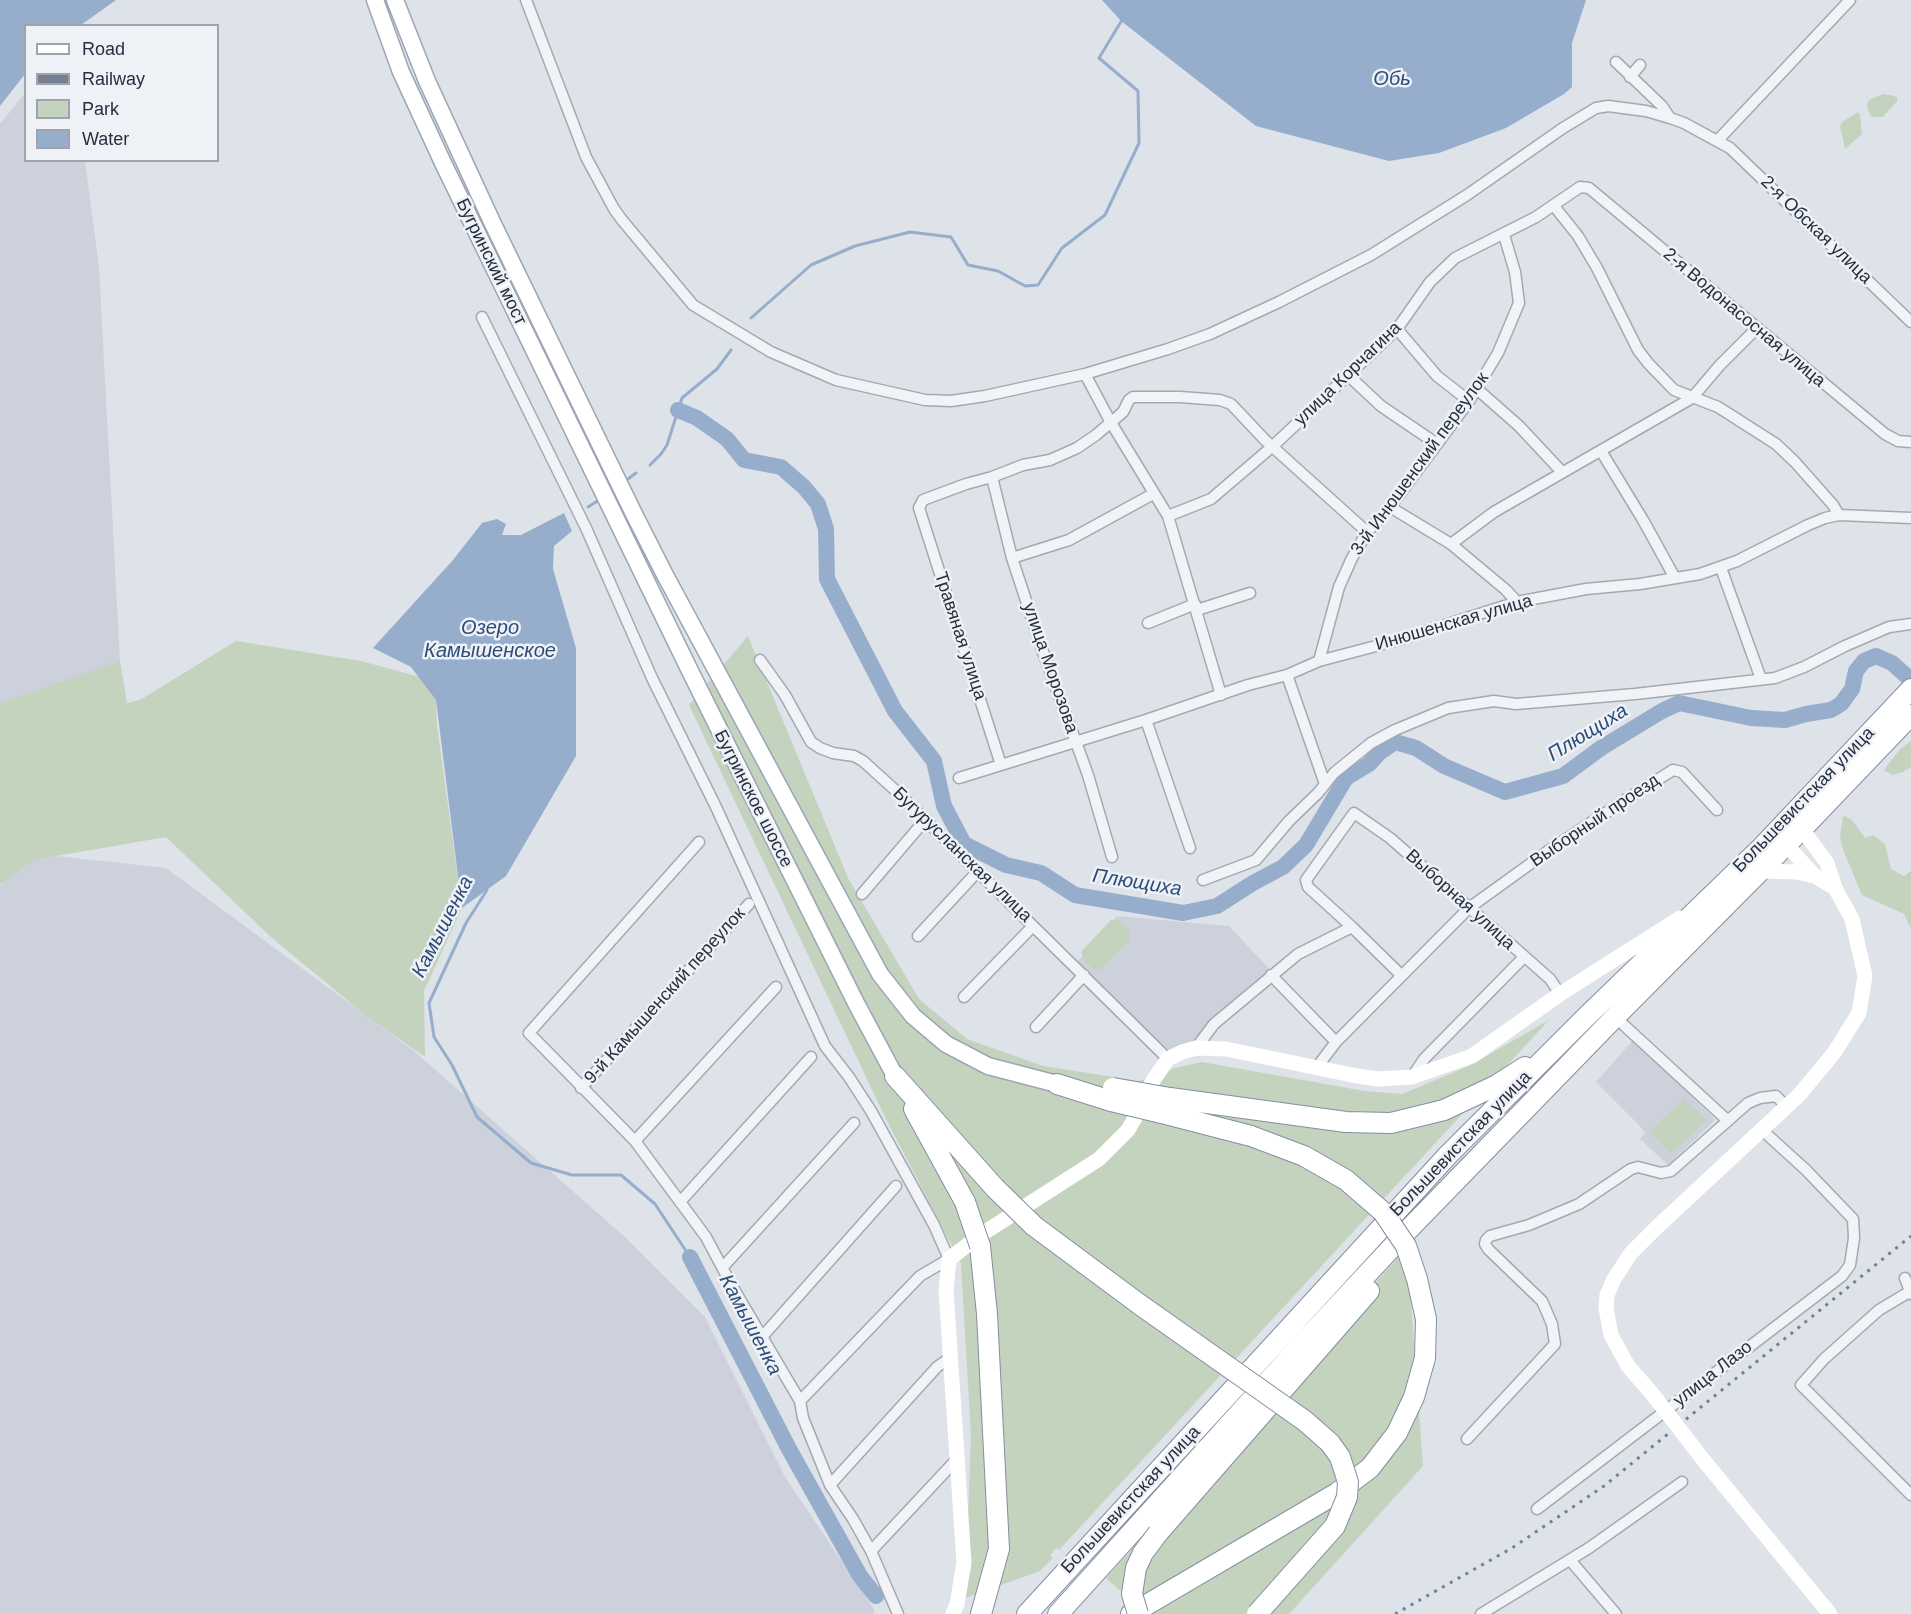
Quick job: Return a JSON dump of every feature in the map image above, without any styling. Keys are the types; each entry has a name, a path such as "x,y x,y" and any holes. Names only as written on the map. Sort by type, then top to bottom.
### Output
{"highway":[{"name":"Большевистская улица","path":"1026,1614 1448,1155 1701,905 1781,839 1910,690"},
{"name":"Большевистская улица","path":"1797,822 1823,807 1911,715"},
{"name":"Большевистская улица","path":"1058,1614 1409,1229 1761,871 1781,839"},
{"path":"1057,1084 1168,1106 1346,1122 1391,1122 1444,1110 1497,1085 1564,1039"},
{"path":"895,1076 995,1188 1034,1226 1139,1304 1305,1421 1330,1443 1340,1457 1348,1482 1347,1497 1335,1526 1257,1614"},
{"path":"895,1076 965,1202 980,1246 987,1314 999,1549 981,1614"},
{"path":"1131,1614 1337,1493 1370,1468 1397,1434 1414,1397 1425,1358 1426,1319 1417,1279 1406,1246 1383,1212 1346,1180 1304,1156 1168,1106"},
{"path":"1138,1614 1132,1594 1134,1575 1143,1553 1158,1533 1387,1270 1509,1125"}],"main road":[{"name":"Бугринский мост","path":"375,0 401,72 443,163 617,519"},
{"path":"395,0 427,81 493,224 633,512 880,974 913,1016 946,1044 988,1066 1057,1084"},
{"name":"Бугринское шоссе","path":"617,519 691,673 857,1005 895,1076"}],"street":[{"path":"526,0 586,157 614,209 693,305 771,352 836,380 925,400 951,401 985,396 1085,374 1210,334 1371,255 1467,195 1563,128 1596,108 1625,107 1670,118"},
{"path":"1718,140 1850,0"},
{"path":"1616,62 1662,106 1670,118"},
{"path":"1630,77 1641,65"},
{"name":"2-я Обская улица","path":"1670,118 1718,140 1736,153 1911,322"},
{"name":"улица Корчагина","path":"1168,516 1211,499 1273,446 1397,329 1430,282 1455,258 1504,235 1554,206 1580,187"},
{"name":"2-я Водонасосная улица","path":"1580,187 1589,188 1885,434 1898,441 1911,442"},
{"path":"1554,206 1578,236 1643,357 1674,390 1718,407 1776,444 1796,462 1839,515"},
{"name":"3-й Инюшенский переулок","path":"1319,661 1339,587 1367,532 1390,507 1469,401 1498,353 1519,303 1515,272 1504,235"},
{"path":"482,317 586,528 648,668 716,807 825,1046 872,1111 934,1225 949,1259 946,1291 964,1563 957,1604 953,1614"},
{"path":"1451,544 1494,512 1692,398 1720,365 1757,328"},
{"path":"1397,329 1437,376 1469,401"},
{"path":"1085,374 1110,422 1136,460 1153,494 1168,516 1221,695"},
{"path":"1349,376 1381,406 1437,444"},
{"path":"1477,389 1520,426 1562,472"},
{"path":"992,477 1023,465 1050,460 1077,448 1123,412 1133,397 1220,400 1231,404 1367,532"},
{"path":"1601,451 1675,578"},
{"name":"Травяная улица","path":"992,477 923,501 919,508 1001,765"},
{"name":"улица Морозова","path":"992,477 1012,558 1113,856"},
{"path":"1012,558 1069,540 1153,494"},
{"path":"1390,507 1451,544 1517,602"},
{"name":"Инюшенская улица","path":"959,778 1287,675 1319,661 1395,641 1517,602 1586,589 1700,574 1721,568 1808,525 1839,515 1911,518"},
{"path":"1721,568 1761,679"},
{"path":"1148,623 1250,592"},
{"path":"1203,880 1257,860 1289,821 1334,773 1371,743 1395,730 1448,708 1485,702 1516,704 1635,694 1775,678 1804,667 1889,627 1911,624"},
{"name":"Бугурусланская улица","path":"760,660 785,695 812,742 833,753 854,756 863,761 926,819 1168,1059"},
{"path":"1287,675 1325,784"},
{"path":"1146,720 1190,848"},
{"name":"Выборный проезд","path":"1317,1067 1336,1042 1469,908 1548,851 1673,770 1682,772 1717,810"},
{"path":"1816,846 1816,832 1823,807"},
{"name":"Выборная улица","path":"1352,927 1308,887 1306,880 1354,813 1390,838 1550,979 1560,994"},
{"path":"862,894 926,819"},
{"path":"1797,822 1827,862 1835,888 1852,919 1865,976 1859,1012 1828,1062 1787,1107 1631,1253 1620,1267 1609,1289 1606,1314 1611,1335 1628,1366 1830,1614"},
{"path":"1781,839 1815,876 1835,888"},
{"path":"699,842 528,1033 635,1142 706,1237 732,1286 800,1401 803,1418 830,1485 871,1551 898,1614"},
{"path":"918,936 978,871"},
{"path":"1761,871 1797,872 1815,876"},
{"name":"9-й Камышенский переулок","path":"581,1088 749,904"},
{"path":"800,1401 920,1276 1099,1159 1128,1130 1152,1082 1168,1059 1196,1048 1226,1049 1357,1076 1378,1079 1412,1077 1472,1056 1560,994 1701,905"},
{"path":"964,998 1033,926"},
{"path":"1196,1048 1214,1024 1271,975 1299,954 1352,927 1401,975"},
{"path":"1412,1077 1424,1059 1524,957"},
{"path":"1036,1027 1084,975"},
{"path":"1271,975 1336,1042"},
{"path":"635,1142 776,987"},
{"path":"1615,1017 1727,1120"},
{"path":"680,1202 812,1057"},
{"path":"1467,1439 1555,1344 1552,1324 1542,1301 1488,1250 1486,1240 1490,1236 1529,1225 1579,1204 1631,1169 1638,1167 1661,1173 1671,1171 1748,1103 1776,1096 1787,1107"},
{"path":"723,1267 854,1122"},
{"name":"улица Лазо","path":"1538,1509 1842,1276 1850,1265 1854,1238 1853,1219 1806,1170 1762,1130"},
{"path":"762,1337 896,1186"},
{"path":"1905,1278 1910,1293 1879,1310 1824,1359 1801,1385 1911,1495"},
{"path":"830,1485 937,1367 951,1357"},
{"path":"871,1551 957,1459"},
{"path":"1481,1614 1570,1560 1682,1482"},
{"path":"1570,1560 1616,1614"}],"shaded area":[{"path":"24,94 24,162 85,162 99,268 120,661 0,707 0,124"},
{"path":"29,853 166,868 414,1051 627,1239 705,1317 785,1477 874,1609 874,1614 0,1614 0,885"},
{"path":"1117,916 1229,926 1273,973 1186,1053 1172,1052 1071,969"},
{"path":"1634,1039 1715,1120 1668,1165 1640,1139 1645,1133 1639,1125 1596,1082"}],"green space":[{"path":"1883,94 1897,97 1897,101 1883,117 1872,117 1867,104 1869,100"},
{"path":"1858,112 1862,134 1845,149 1840,126 1842,122"},
{"path":"748,636 848,878 919,999 967,1039 1043,1066 1139,1081 1175,1068 1202,1062 1364,1091 1402,1094 1469,1066 1549,1020 1059,1550 1056,1548 1050,1556 1053,1558 1040,1571 965,1598 971,1436 961,1263 888,1123 689,705"},
{"path":"236,641 361,661 420,677 436,700 437,725 462,908 424,991 425,1057 365,1015 271,937 166,837 33,860 0,884 0,703 120,661 127,703 140,700"},
{"path":"1911,741 1911,767 1892,775 1884,770 1900,749"},
{"path":"1843,815 1852,820 1865,838 1873,835 1885,844 1891,869 1904,876 1911,871 1911,929 1904,914 1862,895 1840,838"},
{"path":"1111,920 1119,920 1130,932 1130,939 1100,970 1093,969 1084,960 1081,952"},
{"path":"1684,1099 1706,1120 1671,1154 1650,1132"},
{"path":"1407,1248 1423,1466 1289,1614 1146,1614 1106,1578"}],"water":[{"path":"0,0 116,0 82,24 24,24 24,75 0,106"},
{"name":"Обь","path":"1102,0 1586,0 1572,43 1572,87 1564,94 1506,128 1439,153 1389,161 1256,126 1121,21"},
{"name":"Озеро Камышенское","path":"564,513 572,531 554,546 553,569 576,648 576,756 506,876 462,908 436,700 411,667 373,648 453,560 482,523 497,519 506,524 502,535 521,535"}],"waterway":[{"name":"Плющиха","path":"751,318 811,265 855,246 910,232 951,237 968,265 998,271 1025,286 1038,285 1062,248 1105,215 1139,143 1138,91 1099,58 1122,20"},
{"name":"Плющиха","path":"650,465 667,445 682,398 717,369 731,350"},
{"name":"Плющиха","path":"678,410 697,418 727,439 744,460 781,467 804,487 818,504 826,529 827,579 895,711 934,761 944,806 964,844 1006,865 1041,873 1075,895 1183,913 1217,906 1283,867 1306,845 1346,778 1369,764 1379,753 1395,742 1416,748 1444,766 1505,792 1563,776 1601,748 1679,703 1751,718 1785,720 1831,710 1841,704 1852,689 1856,671 1864,661 1876,656 1892,663 1911,680"},
{"path":"624,482 636,473"},
{"path":"588,507 599,500"},
{"name":"Камышенка","path":"487,890 466,923 429,1003 434,1037 452,1065 477,1117 531,1163 572,1175 621,1175 655,1204 690,1257"},
{"name":"Камышенка","path":"690,1257 789,1449 860,1576 876,1596"}],"railway":[{"path":"1395,1614 1512,1548 1604,1486 1911,1236"}]}
